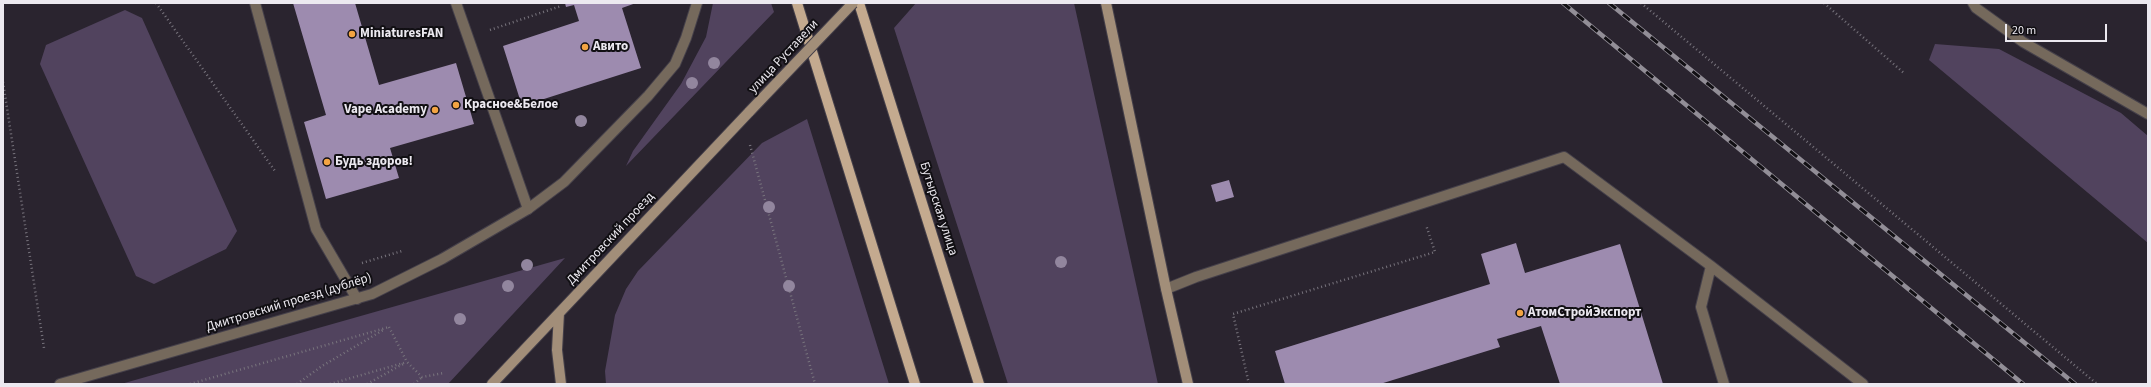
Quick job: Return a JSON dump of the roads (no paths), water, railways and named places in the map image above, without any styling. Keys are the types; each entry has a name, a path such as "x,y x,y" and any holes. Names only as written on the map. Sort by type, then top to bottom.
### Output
{"main road":[{"path":"797,3 916,384"},
{"name":"улица Руставели","path":"746,115 853,3"},
{"name":"Бутырская улица","path":"859,3 979,384"},
{"path":"1106,3 1166,289 1188,384"},
{"name":"Дмитровский проезд","path":"492,384 746,115"},
{"path":"559,313 557,350 561,384"}],"street":[{"path":"255,3 316,229 357,300"},
{"path":"456,3 528,209"},
{"name":"Дмитровский проезд (дублёр)","path":"60,384 357,300 442,259 528,209 564,182 648,96 675,64 686,38 697,3"},
{"path":"1973,3 1976,8 2023,42 2148,114"},
{"path":"1166,289 1196,277 1564,157 1711,266 1863,384"},
{"path":"1711,266 1701,307 1724,384"}],"railway":[{"path":"1563,3 2023,384"},
{"path":"1609,3 2075,384"}],"place":[{"name":"MiniaturesFAN","path":"352,34"},
{"name":"Авито","path":"585,47"},
{"name":"Красное&Белое","path":"456,105"},
{"name":"Vape Academy","path":"435,110"},
{"name":"Будь здоров!","path":"327,162"},
{"name":"АтомСтройЭкспорт","path":"1520,313"}]}
